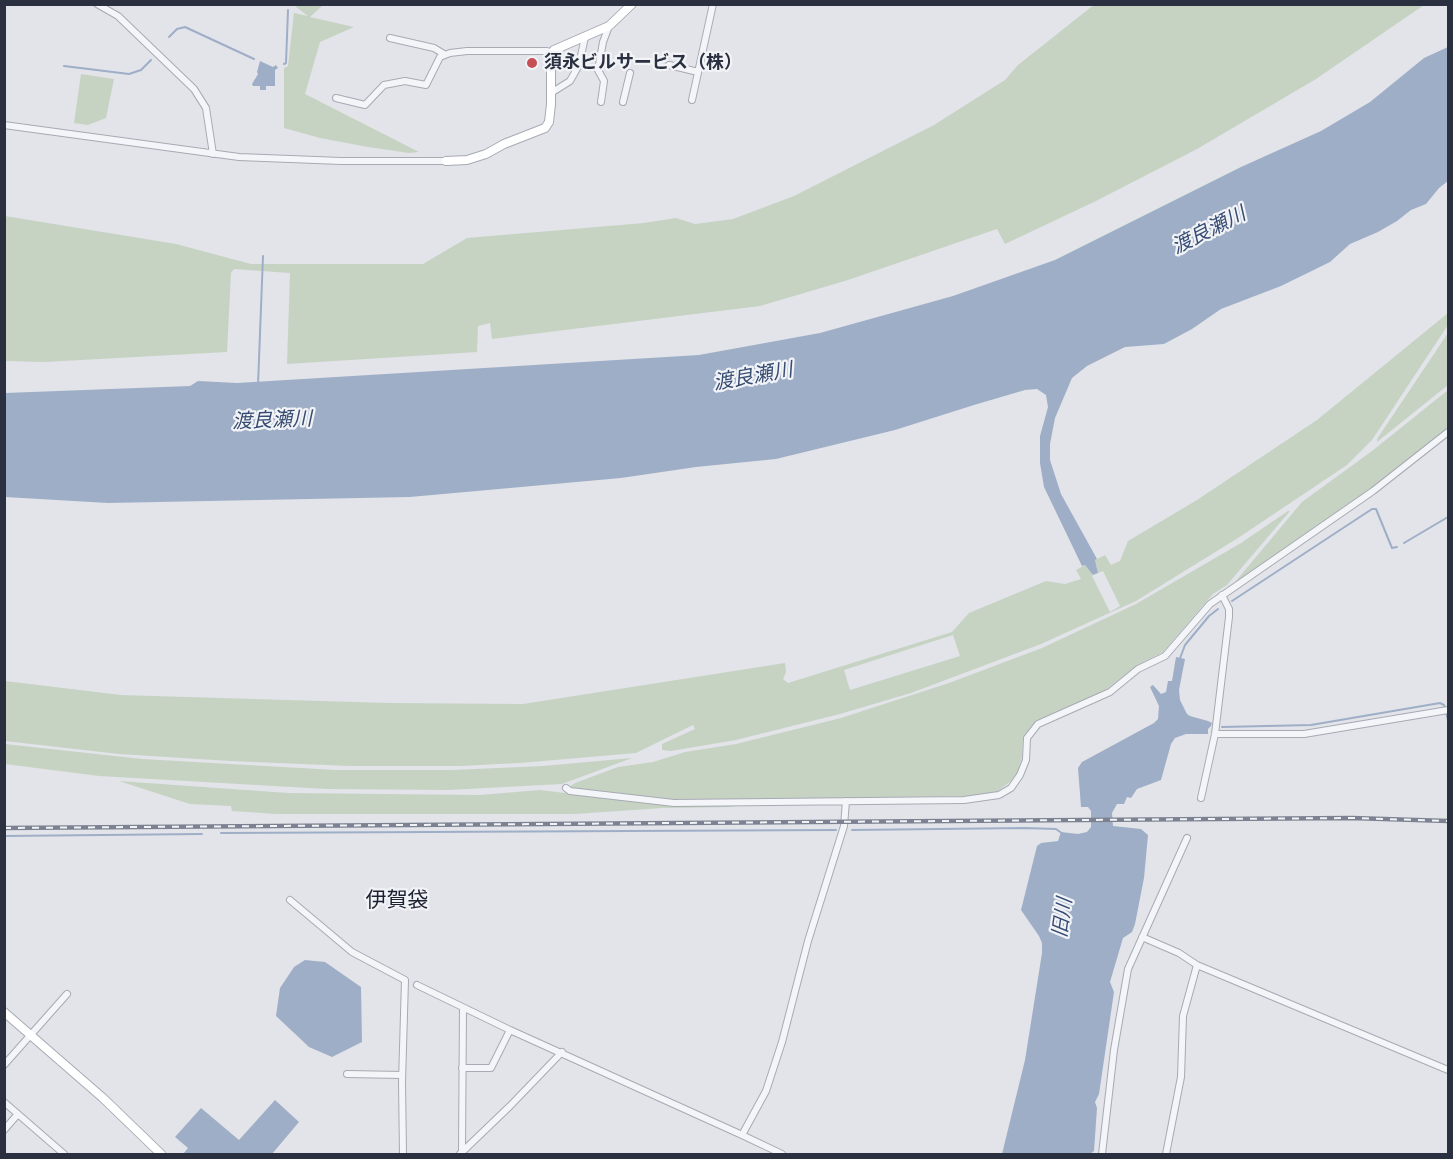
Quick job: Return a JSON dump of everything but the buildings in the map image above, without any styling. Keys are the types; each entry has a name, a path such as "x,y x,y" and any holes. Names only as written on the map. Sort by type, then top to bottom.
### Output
{"street":[{"path":"97,4 106,6 118,16 164,58 201,98 209,117 213,154"},
{"path":"551,53 609,26 632,4"},
{"path":"692,100 713,4"},
{"path":"601,102 604,81 598,70 603,42 609,26"},
{"path":"551,93 570,81 579,65 585,37"},
{"path":"390,38 434,48 444,54 467,51 547,51 551,53"},
{"path":"4,126 213,154 329,160 467,160 545,128 549,120 551,53"},
{"path":"336,98 365,105 384,85 405,81 426,85 435,64 444,54"},
{"path":"669,65 698,72"},
{"path":"622,102 630,73"},
{"path":"566,788 570,792 629,797 662,803 993,797 1004,792 1017,781 1024,768 1027,738 1033,728 1043,721 1110,692 1138,669 1165,656 1209,604 1373,491 1449,432"},
{"path":"1201,798 1215,734 1229,617 1229,609 1222,596"},
{"path":"1215,734 1304,734 1449,710"},
{"path":"742,1135 766,1091 782,1042 808,940 844,826 846,801"},
{"path":"1102,1155 1123,991 1130,964 1188,838"},
{"path":"290,900 352,952 405,980 402,1075 403,1155"},
{"path":"1142,937 1179,953 1197,965 1449,1070"},
{"path":"1166,1155 1181,1077 1183,1016 1197,965"},
{"path":"417,985 782,1155"},
{"path":"4,1065 67,994"},
{"path":"461,1153 463,1008"},
{"path":"5,1013 123,1115 161,1155"},
{"path":"462,1068 491,1068 510,1030"},
{"path":"461,1153 562,1052"},
{"path":"347,1074 402,1075"},
{"path":"4,1102 63,1154"},
{"path":"4,1130 18,1114"}],"green space":[{"path":"1095,4 1424,5 1316,79 1197,149 1096,201 1005,244 997,229 848,280 760,306 492,339 490,323 478,326 477,352 287,364 290,273 234,269 231,273 227,352 45,362 5,361 5,216 176,244 251,264 423,264 467,238 644,223 676,218 695,224 733,219 794,196 934,125 1005,80 1018,65"},
{"path":"297,5 323,5 310,17 354,27 320,42 305,94 419,152 409,153 368,147 320,138 284,128 284,68 288,66 294,13 308,16 296,7"},
{"path":"81,74 114,79 106,118 88,125 74,123"},
{"path":"1448,313 1448,325 1372,440 1347,465 1238,538 1136,601 1041,644 911,693 840,714 736,740 671,751 662,750 662,744 695,729 693,725 636,753 460,766 350,766 230,761 119,754 5,741 5,681 121,695 388,703 523,704 785,663 786,672 783,679 788,683 952,632 969,613 1046,581 1065,584 1081,579 1076,570 1085,565 1093,575 1110,612 1120,606 1103,571 1098,573 1095,560 1105,555 1111,565 1120,561 1128,541 1197,500 1317,420","holes":["953,635 960,656 850,690 844,670"]},
{"path":"1448,333 1448,385 1377,442 1377,439"},
{"path":"1448,390 1448,430 1376,485 1230,588 1302,502 1372,451"},
{"path":"1290,511 1227,585 1213,594 1163,652 1138,665 1103,692 1037,720 1023,736 1022,757 1017,774 995,793 975,796 669,800 569,787 618,767 653,762 685,752 736,744 841,718 949,683 1042,648 1136,604 1241,543"},
{"path":"5,744 142,759 336,770 452,770 543,766 632,758 562,784 448,790 326,789 99,776 5,764"},
{"path":"119,781 288,793 480,795 540,790 665,805 729,805 734,807 663,808 575,814 276,814 232,811 231,806 190,804"}],"water":[{"name":"渡良瀬川","path":"1448,47 1448,181 1426,204 1411,210 1378,232 1350,244 1330,262 1281,286 1221,309 1192,329 1164,344 1125,347 1087,366 1072,378 1055,418 1050,444 1050,460 1061,494 1097,559 1095,560 1098,573 1093,575 1085,565 1082,566 1044,487 1040,463 1040,436 1048,407 1046,395 1037,389 1025,390 895,430 776,459 621,478 410,497 108,503 5,497 5,393 190,386 198,381 237,383 699,355 820,333 953,296 1055,260 1241,167 1321,131 1370,102 1424,58"},
{"path":"260,61 273,67 276,65 278,68 275,70 275,86 266,86 266,90 260,90 260,86 252,84 258,74"},
{"name":"旧川","path":"1176,657 1185,659 1179,690 1180,700 1187,714 1212,723 1208,734 1186,734 1175,738 1171,744 1161,780 1137,789 1131,798 1127,797 1124,804 1117,804 1112,813 1113,826 1141,829 1148,835 1144,878 1135,924 1132,932 1123,938 1110,982 1114,992 1099,1094 1095,1102 1097,1108 1094,1151 1090,1154 1002,1154 1025,1060 1042,953 1039,936 1021,910 1037,846 1041,843 1058,841 1061,832 1078,834 1087,832 1091,827 1091,811 1088,807 1081,807 1078,768 1082,762 1158,719 1159,706 1150,687 1153,685 1161,694 1166,692 1168,681 1172,681"},
{"path":"305,960 325,962 361,987 362,1042 332,1057 309,1047 276,1016 280,988 294,967"},
{"path":"275,1100 299,1122 272,1154 183,1154 188,1148 175,1137 201,1108 239,1140"}],"waterway":[{"path":"284,64 286,63 288,10"},
{"path":"169,37 177,29 185,27 254,59"},
{"path":"64,66 129,74 141,70 151,60"},
{"path":"258,385 263,256"},
{"path":"1232,601 1372,509 1376,509 1392,548 1397,547"},
{"path":"1404,543 1448,517"},
{"path":"1179,661 1185,645 1209,616 1218,609"},
{"path":"1222,727 1311,725 1440,703 1444,705 1448,720"},
{"path":"852,830 1025,828 1056,829 1063,834"},
{"path":"221,833 836,830"},
{"path":"4,836 202,834"}],"railway":[{"path":"4,828 1352,818 1448,821"}],"place":[{"name":"須永ビルサービス（株）","path":"532,63"}],"district":[{"name":"伊賀袋","path":"397,901"}]}
